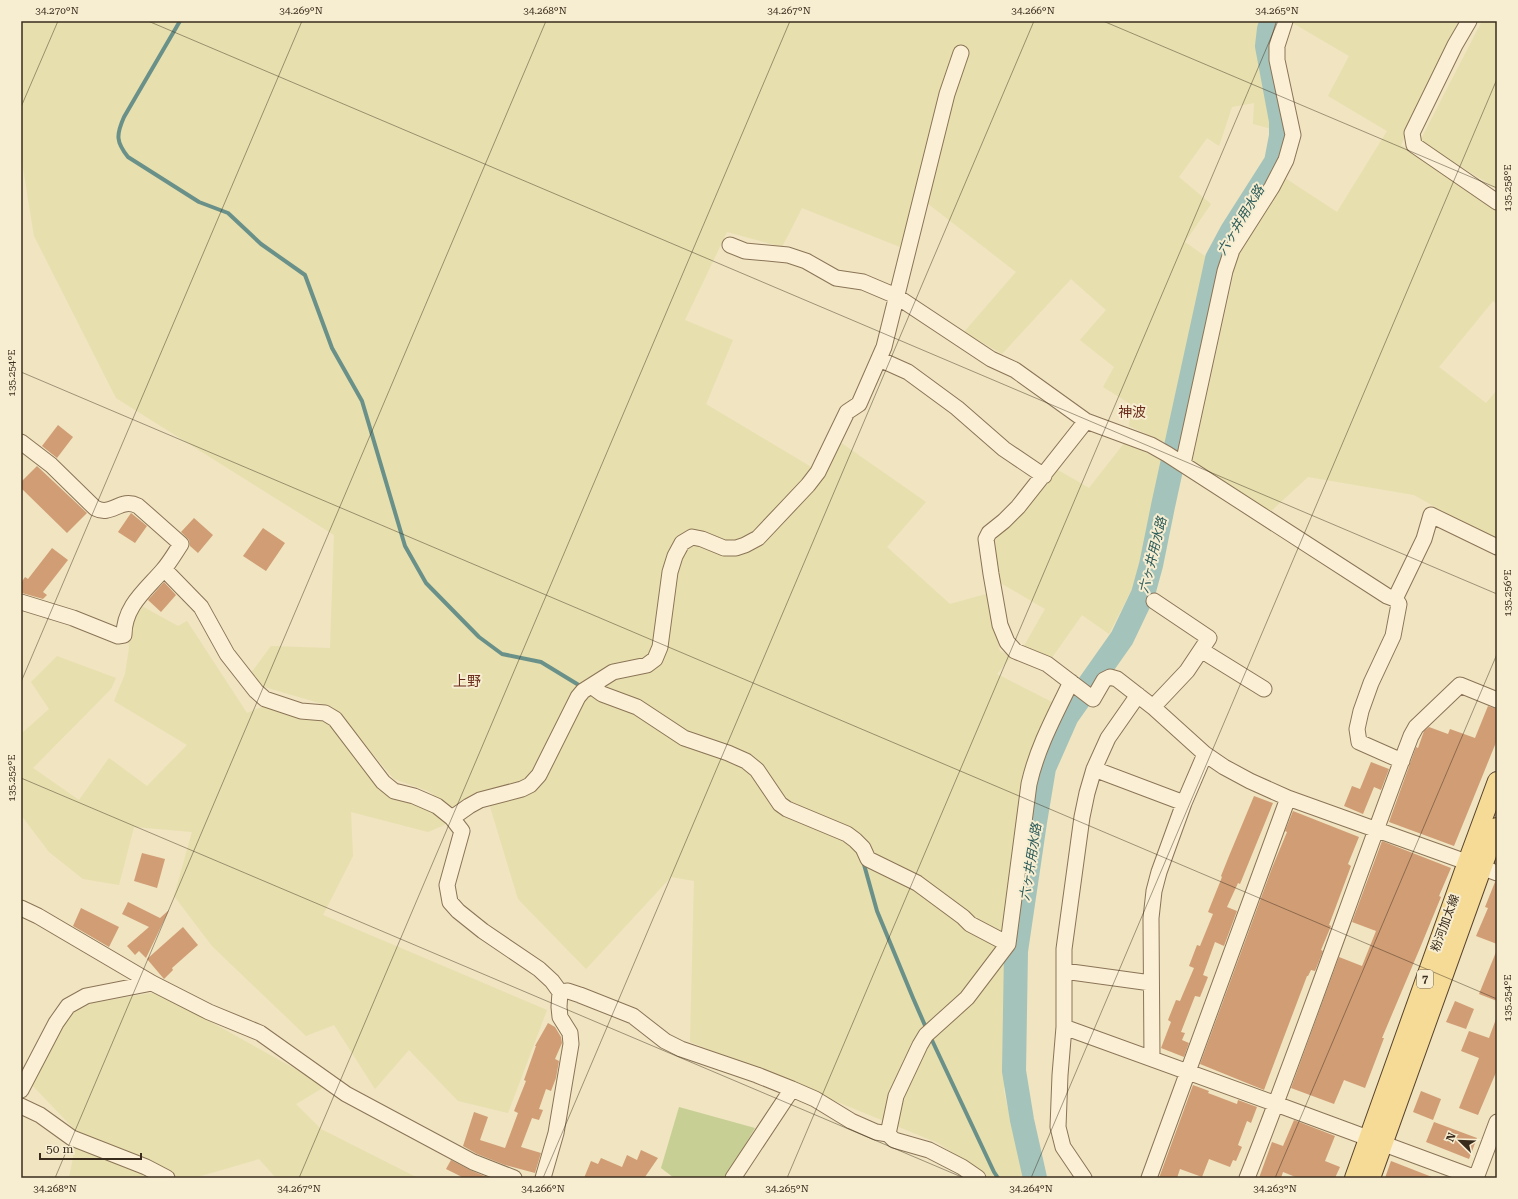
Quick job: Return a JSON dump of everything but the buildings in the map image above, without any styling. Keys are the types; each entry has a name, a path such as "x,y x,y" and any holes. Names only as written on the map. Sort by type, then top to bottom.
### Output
{"main road":[{"name":"粉河加太線","path":"1482,867 1497,781"},
{"name":"粉河加太線","path":"1354,1178 1376,1142 1497,827"},
{"name":"粉河加太線","path":"1371,1178 1376,1142"}],"street":[{"path":"1176,460 1195,405 1232,250 1272,187 1286,160 1293,135 1277,60 1277,46 1285,21"},
{"path":"1469,21 1455,45 1412,133 1414,145 1497,202"},
{"path":"452,818 480,800 522,789 530,785 538,775 578,697 588,688 613,672 647,665 655,659 660,647 670,572 675,556 682,543 692,537 702,539 724,548 736,548 745,545 758,538 808,485 818,472 847,412 859,404 884,346 947,94 961,53"},
{"path":"730,245 745,251 788,255 806,261 836,278 863,282 896,296 991,359 1015,370 1086,421 1151,445 1387,596 1395,599 1399,604 1393,636 1369,690 1361,711 1357,729 1359,742 1402,761"},
{"path":"879,359 908,372 957,408 1004,449 1044,476"},
{"path":"1086,421 1018,507 989,533 986,539 1000,625 1006,642 1015,651 1047,664 1093,699 1104,680 1110,677 1117,679 1153,707 1205,754 1224,767 1250,781 1288,798 1482,867"},
{"path":"21,442 51,465 95,508 101,511 107,511 124,503 132,503 138,506 181,544 164,568 135,601 128,612 124,626 124,634 118,636 73,618 21,602"},
{"path":"1395,599 1424,539 1431,515 1497,547"},
{"path":"164,568 201,607 227,654 256,691 266,699 301,712 325,713 335,719 383,782 394,791 414,796 437,806 452,818 462,831 447,885 450,902 458,911 483,931 539,969 552,981 560,992 560,1018 570,1033 572,1044 556,1133 543,1178"},
{"path":"1153,707 1186,670 1209,638 1154,601"},
{"path":"1201,650 1264,689"},
{"path":"1247,1178 1276,1104 1376,829 1416,727 1460,685 1497,700"},
{"path":"588,688 637,707 684,738 728,753 746,761 757,770 780,804 847,834 863,848 868,859 918,883 970,924 1008,944"},
{"path":"888,1134 896,1096 920,1045 930,1033 966,998 1008,944 1029,784 1033,766 1050,727 1079,688"},
{"path":"1084,1178 1063,1147 1058,1127 1064,1027 1064,949 1082,817 1087,793 1094,769 1108,738 1138,695"},
{"path":"1152,1059 1151,918 1154,891 1159,872 1184,803 1205,754"},
{"path":"1094,769 1184,803"},
{"path":"1149,1178 1288,798"},
{"path":"21,908 38,916 152,983 209,1012 260,1033 346,1094 473,1162 514,1178"},
{"path":"1064,971 1152,983"},
{"path":"21,1090 56,1022 68,1006 86,996 152,983"},
{"path":"560,992 568,991 633,1016 665,1041 681,1049 758,1075 792,1089 815,1099 851,1121 876,1132 888,1134 894,1140 929,1150 962,1167 978,1178"},
{"path":"1064,1027 1476,1178 1497,1122"},
{"path":"733,1178 792,1089"},
{"path":"21,1106 40,1114 72,1138 146,1166 167,1178"}],"shaded area":[{"path":"21,21 1263,21 1258,38 1276,130 1253,124 1254,103 1232,107 1219,146 1207,138 1179,177 1211,204 1185,242 1209,259 1166,443 1129,426 1132,405 1103,387 1114,367 1080,340 1106,310 1071,279 1002,354 964,332 1016,272 918,196 900,247 802,208 782,247 727,232 685,320 733,340 706,404 823,474 840,442 926,502 887,547 950,604 986,594 1000,651 1012,656 997,674 1052,702 1023,772 1005,961 1004,1092 1024,1178 990,1178 938,1143 690,1042 694,881 671,877 586,969 518,899 485,790 456,811 428,791 394,779 333,707 261,686 251,673 271,646 330,648 334,535 116,398 34,236 21,155"},
{"path":"1291,21 1462,21 1401,145 1497,211 1497,304 1493,301 1439,367 1486,403 1497,390 1497,542 1414,495 1308,477 1270,512 1192,463 1237,258 1285,178 1337,212 1387,131 1328,96 1349,56"},
{"path":"1482,21 1497,21 1497,189 1420,141"},
{"path":"1125,442 1163,461 1135,583 1109,634 1082,615 1051,659 1024,646 1045,609 997,581 992,544 1058,470 1089,488"},
{"path":"140,605 178,626 187,621 247,713 264,706 332,722 379,785 433,809 449,823 428,832 351,812 353,856 323,915 547,1010 508,1113 458,1101 409,1050 375,1089 334,1025 306,1036 212,946 174,896 192,832 134,827 119,885 83,879 49,852 21,815 21,734 49,709 31,682 57,656 116,678 111,689 33,768 79,800 109,758 147,786 187,745 114,701 125,674 129,648 128,624"},
{"path":"157,992 326,1086 296,1104 321,1129 418,1178 276,1178 259,1159 194,1178 180,1178 134,1155 77,1132 31,1084 66,1016 92,1003"},
{"path":"75,1148 138,1169 154,1178 69,1178"}],"green space":[{"path":"679,1107 755,1128 725,1178 674,1178 661,1168"}],"waterway":[{"path":"180,21 124,117 118,138 124,152 128,157 199,202 228,213 261,244 305,275 332,348 362,401 405,546 426,583 479,637 502,654 541,662 582,687"},
{"name":"六ヶ井用水路","path":"1035,1178 1022,1120 1014,1071 1016,951 1044,768 1067,716 1122,638 1143,594 1151,565 1217,259 1232,231 1276,162 1281,136 1281,121 1267,46 1269,29 1272,21"},
{"path":"863,861 877,911 927,1030"},
{"path":"930,1036 998,1178"}],"district":[{"name":"神波","path":"1132,412"},
{"name":"上野","path":"467,681"}]}
